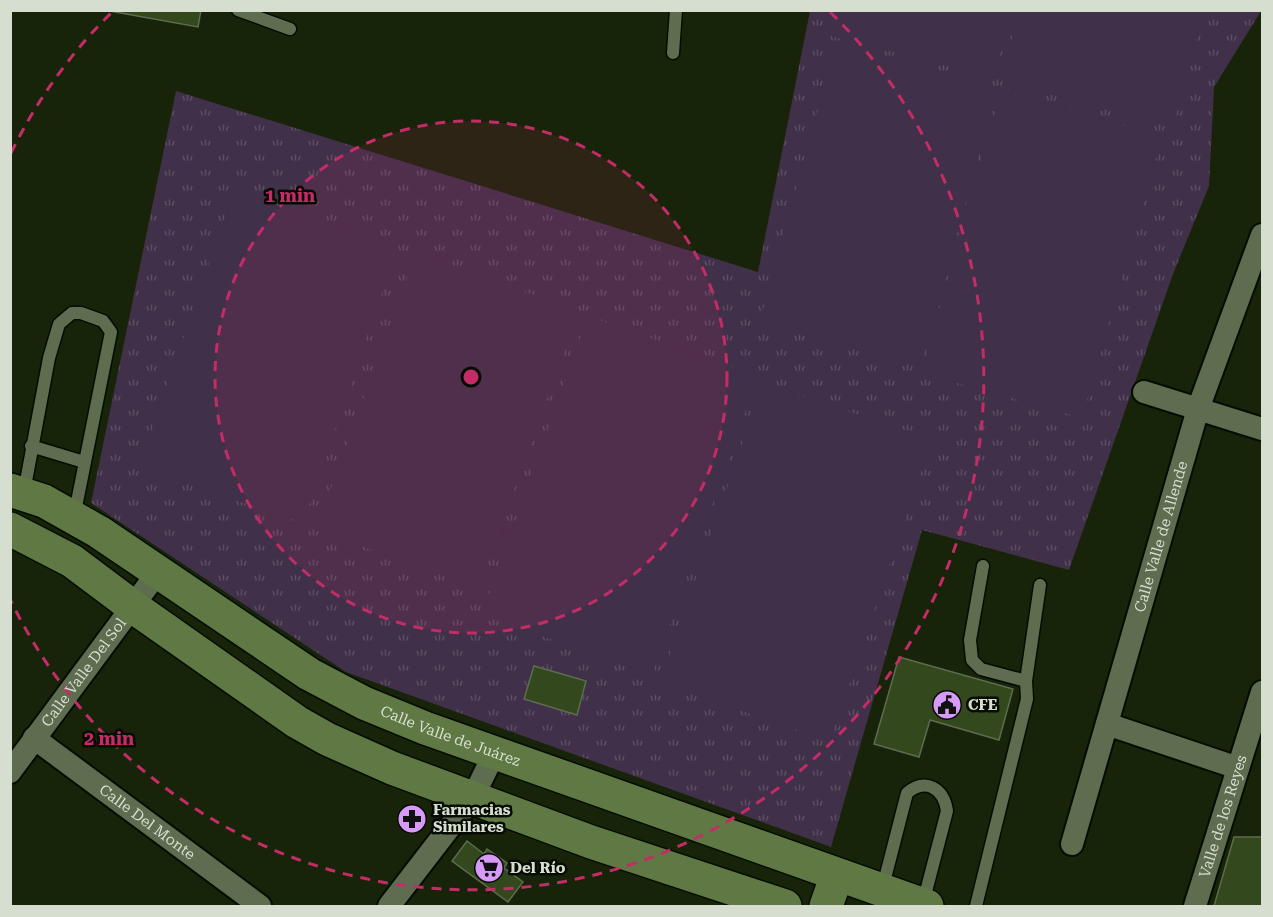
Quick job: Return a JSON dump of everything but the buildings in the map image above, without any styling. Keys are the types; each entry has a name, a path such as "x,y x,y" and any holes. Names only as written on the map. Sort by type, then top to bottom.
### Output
{"street":[{"name":"Calle Valle de Allende","path":"1072,844 1198,409 1263,235"},
{"path":"1144,392 1263,429"},
{"path":"26,495 20,533 72,561 297,722 327,739 393,768 736,898 785,906"},
{"name":"Calle Valle de Juárez","path":"26,495 74,518 309,674 345,694 425,728 925,906"},
{"name":"Calle Valle Del Sol","path":"10,772 158,572"},
{"name":"Valle de los Reyes","path":"1195,906 1263,692"},
{"path":"1107,724 1238,768"},
{"name":"Calle Del Monte","path":"34,738 260,906"},
{"path":"389,906 473,797 495,752"},
{"path":"826,906 837,875"}],"lane":[{"path":"238,10 290,29"},
{"path":"672,53 676,10"},
{"path":"26,495 32,446 49,358 59,324 72,313 81,313 103,321 111,332 74,518"},
{"path":"32,446 84,462"},
{"path":"983,567 970,640 972,660 981,669 1026,681"},
{"path":"976,906 1024,717 1026,681 1040,585"},
{"path":"882,891 907,793 914,788 924,786 938,790 945,798 947,811 925,906"}],"green space":[{"path":"829,10 1012,11 994,78 823,34"},
{"path":"810,11 1261,11 1214,87 1209,186 1173,274 1069,570 922,530 831,847 346,672 91,503 176,91 758,272"},
{"path":"1019,11 1204,11 1173,127 1001,81"},
{"path":"836,45 997,89 921,365 760,321"},
{"path":"1001,91 1162,136 1082,418 921,373"},
{"path":"234,191 398,246 303,523 139,467"},
{"path":"416,253 579,311 478,588 316,530"},
{"path":"588,316 758,376 652,675 482,615"},
{"path":"763,383 932,439 830,741 660,683"}],"place":[{"name":"CFE","path":"947,705"},
{"name":"Farmacias Similares","path":"412,819"},
{"name":"Del Río","path":"489,868"}]}
